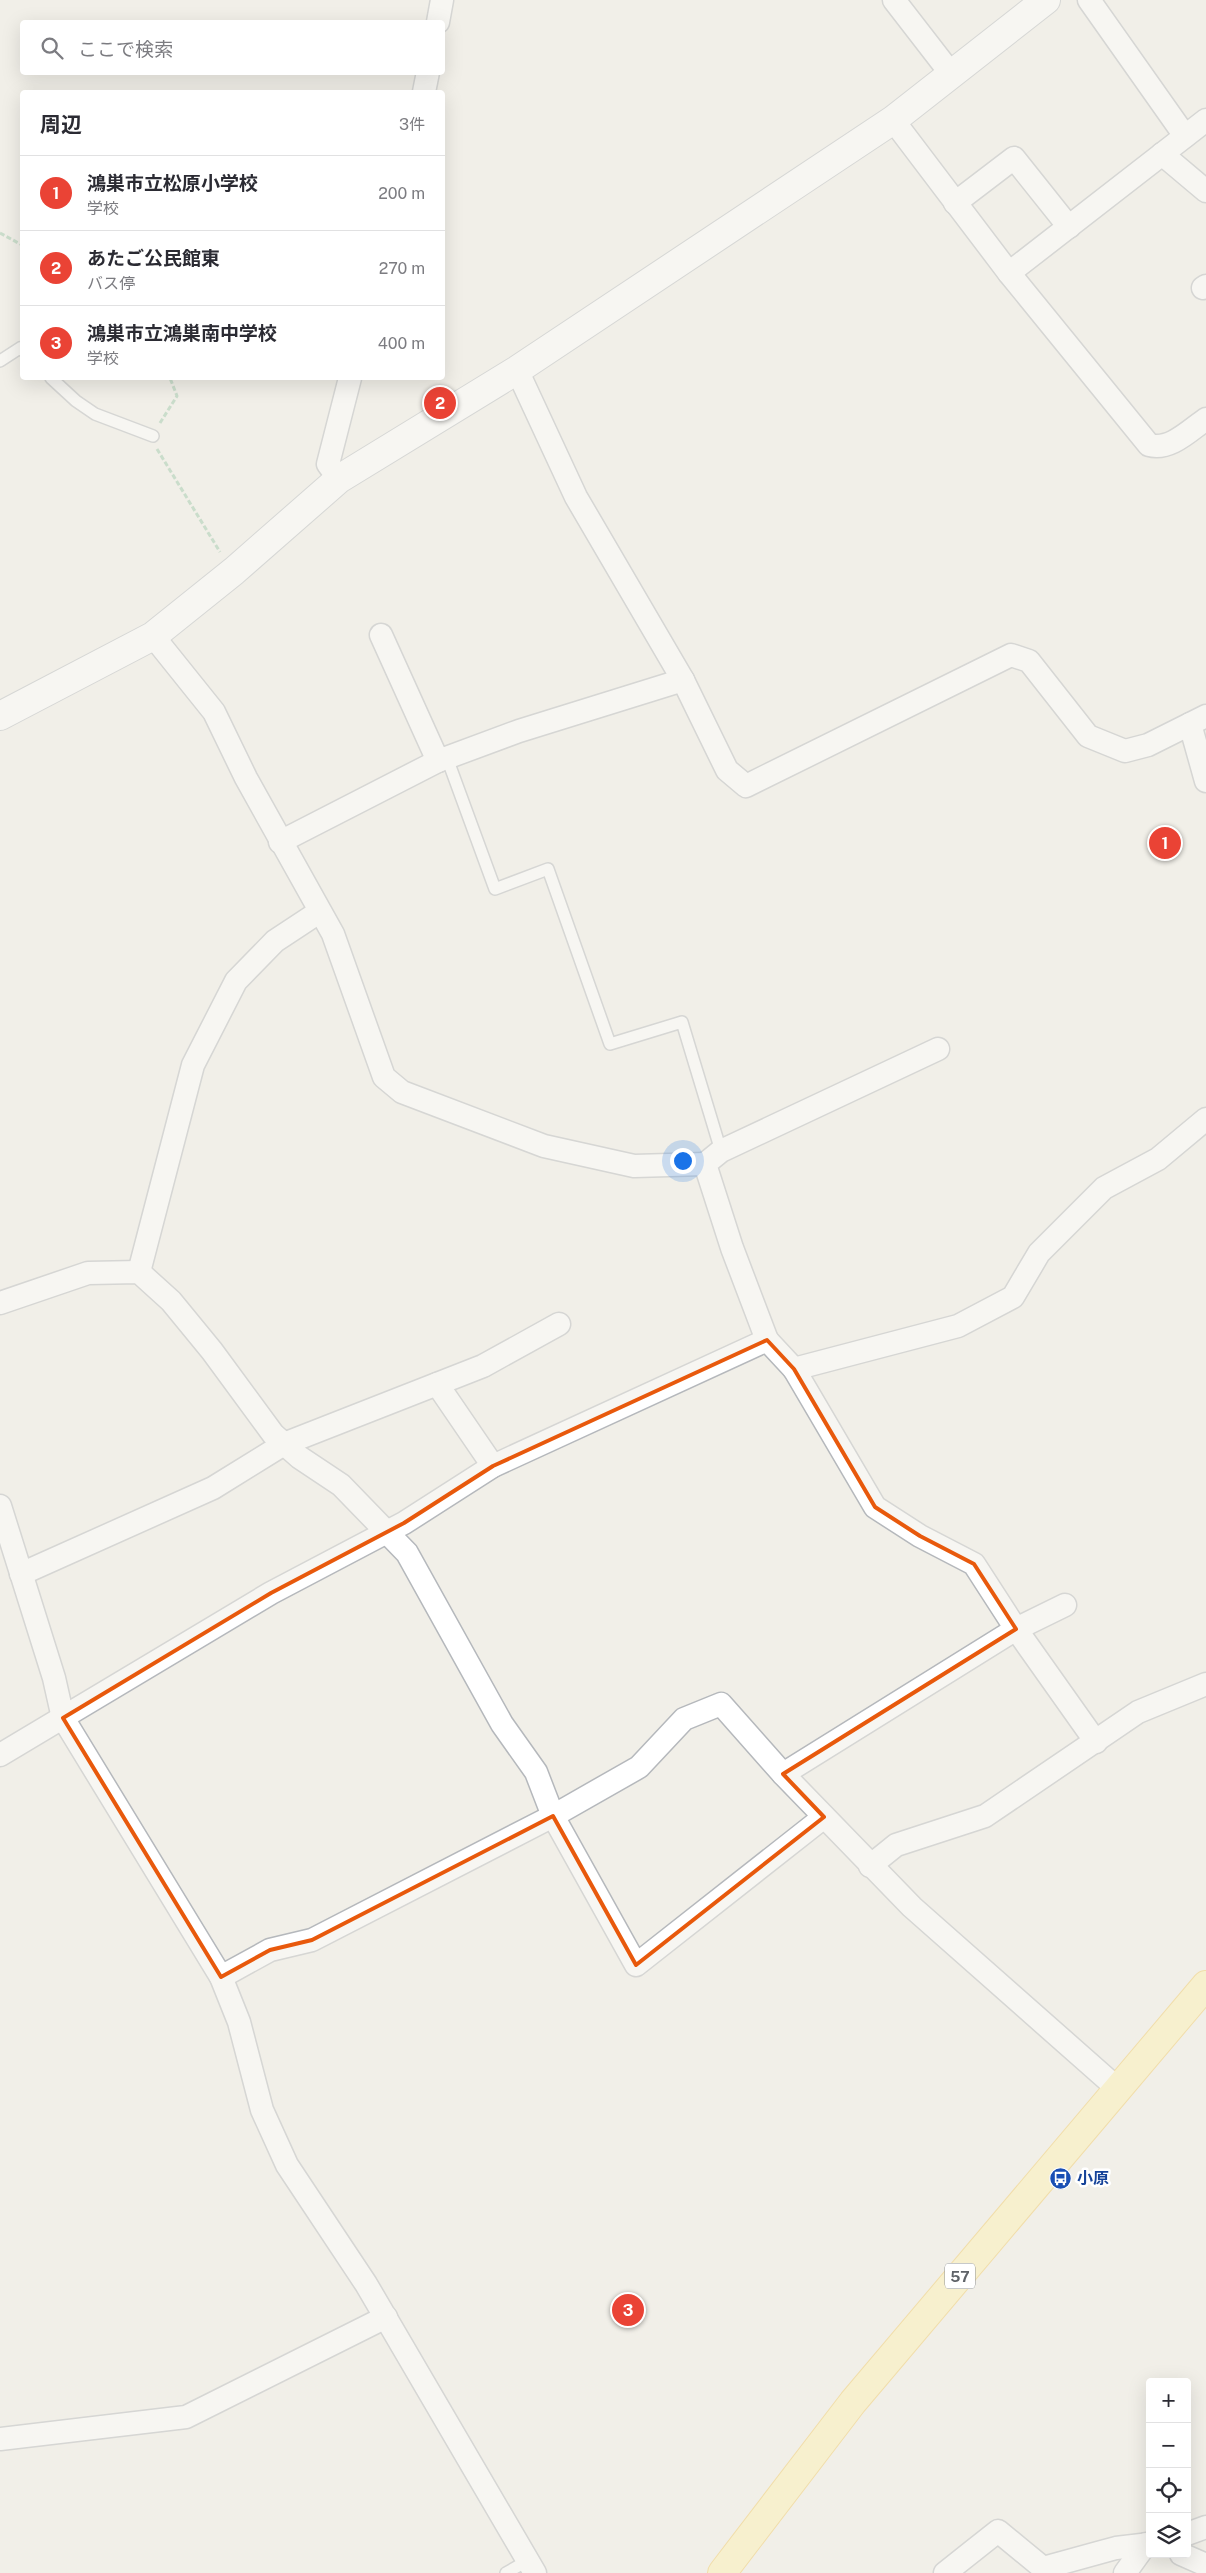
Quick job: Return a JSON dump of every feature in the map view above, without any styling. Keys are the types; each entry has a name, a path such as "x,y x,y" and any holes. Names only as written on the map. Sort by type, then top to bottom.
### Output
{"main road":[{"name":"57","path":"722,2573 853,2402 1206,1985"}],"street":[{"path":"438,20 442,0"},
{"path":"894,0 952,75"},
{"path":"0,716 153,636 234,571 339,479 517,370 893,120 1046,0"},
{"path":"1089,0 1185,136"},
{"path":"424,90 427,75"},
{"path":"893,120 1009,273 1149,445 1157,447 1168,445 1206,419"},
{"path":"1009,273 1206,120"},
{"path":"1162,154 1206,191"},
{"path":"955,204 1014,158 1069,227"},
{"path":"517,370 576,497 683,680 727,770 746,786 1012,655 1029,661 1088,736 1126,750 1148,745 1198,721 1206,781"},
{"path":"339,479 328,464 349,380"},
{"path":"381,635 442,760"},
{"path":"153,636 214,712 280,842 333,934 384,1077 402,1092 544,1146 634,1166 713,1158 938,1049"},
{"path":"280,842 442,760 519,731 683,680"},
{"path":"139,1272 193,1065 236,981 275,940 319,912"},
{"path":"794,1369 958,1326 1012,1297 1040,1253 1104,1188 1158,1159 1206,1119"},
{"path":"713,1158 732,1248 768,1340 794,1369 876,1507 920,1536 974,1564 1016,1629 1096,1742"},
{"path":"0,1304 88,1274 139,1272 171,1301 212,1351 273,1434 299,1457 341,1485 407,1553 498,1716 536,1772 553,1816 636,1965 824,1817"},
{"path":"21,1574 213,1488 284,1444 483,1366 559,1324"},
{"path":"0,1755 271,1593 385,1531 404,1523 493,1466 768,1340"},
{"path":"437,1384 493,1466"},
{"path":"0,1506 54,1678 63,1718 221,1977 239,2022 262,2110 287,2165 386,2317 531,2567"},
{"path":"783,1774 1016,1629 1065,1604"},
{"path":"870,1866 896,1845 985,1816 1138,1712 1206,1684"},
{"path":"221,1977 270,1950 312,1940 553,1816 638,1767 684,1720 721,1704 783,1774 870,1866 912,1907 1118,2090"},
{"path":"0,2439 186,2417 386,2317"},
{"path":"1191,2533 1206,2527"},
{"path":"944,2573 998,2531 1043,2568 1066,2568 1116,2548 1146,2544"},
{"path":"1125,2573 1146,2547"},
{"path":"1191,2558 1206,2565"}],"lane":[{"path":"0,361 20,348"},
{"path":"53,380 76,402 95,414 153,436"},
{"path":"442,760 496,889 548,869 610,1044 682,1022 713,1158"},
{"path":"506,2573 531,2567"}],"path":[{"path":"0,234 20,244"},
{"path":"171,380 177,396 153,436 156,446 184,496 234,571"}],"highlighted area":[{"path":"767,1340 794,1369 875,1507 920,1536 974,1564 1016,1629 783,1774 824,1817 636,1965 553,1816 312,1940 270,1950 221,1977 63,1718 271,1593 404,1523 493,1466"}],"place":[{"name":"あたご公民館東","path":"440,403"},
{"name":"鴻巣市立松原小学校","path":"1165,843"},
{"name":"小原","path":"1061,2178"},
{"name":"鴻巣市立鴻巣南中学校","path":"628,2310"}]}
